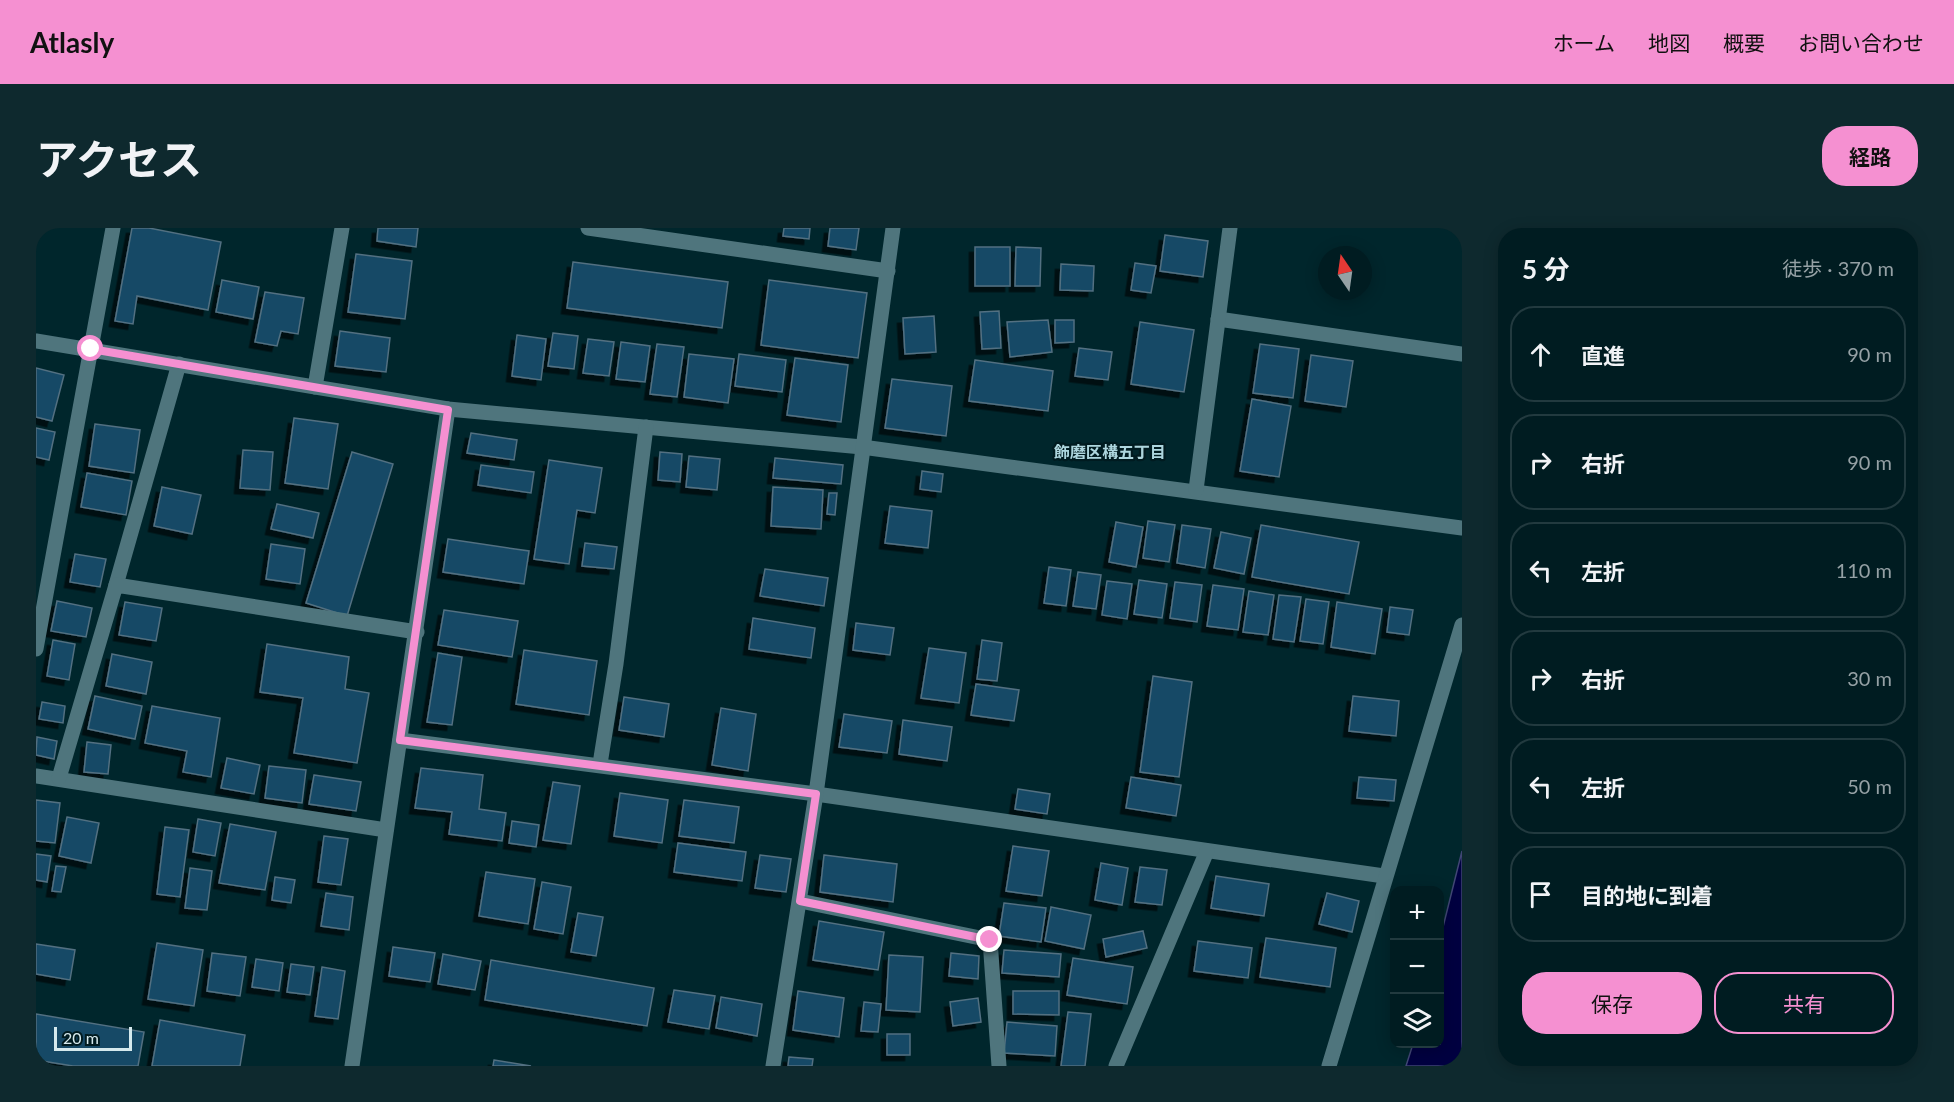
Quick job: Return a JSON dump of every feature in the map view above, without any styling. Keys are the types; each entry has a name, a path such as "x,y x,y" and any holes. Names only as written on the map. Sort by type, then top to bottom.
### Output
{"street":[{"path":"36,649 113,228"},
{"path":"315,387 342,228"},
{"path":"588,228 888,270"},
{"path":"773,1066 816,794 893,228"},
{"path":"1196,490 1230,228"},
{"path":"1218,320 1462,354"},
{"path":"36,341 448,410 862,447 1196,490 1462,528"},
{"path":"59,778 179,364"},
{"path":"352,1066 448,410"},
{"path":"600,764 616,663 646,427"},
{"path":"116,585 417,632"},
{"path":"1329,1066 1384,876 1462,625"},
{"path":"400,740 600,764 1384,876"},
{"path":"36,776 386,830"},
{"path":"1116,1066 1207,851"},
{"path":"800,901 990,940 999,1066"}],"shaded area":[{"path":"1462,851 1462,1066 1406,1066 1412,1048 1444,1048 1444,923"}],"building":[{"path":"132,228 149,228 221,242 208,310 137,296 133,324 115,321"},
{"path":"378,228 418,228 416,247 377,241"},
{"path":"784,228 810,228 809,239 783,236"},
{"path":"830,228 859,228 856,250 828,246"},
{"path":"1165,235 1208,241 1203,277 1160,271"},
{"path":"975,247 1010,247 1010,286 975,286"},
{"path":"1016,247 1041,248 1040,286 1015,286"},
{"path":"356,254 412,261 405,319 348,312"},
{"path":"573,262 728,282 722,328 567,308"},
{"path":"1135,263 1156,266 1151,293 1131,290"},
{"path":"1061,264 1094,266 1093,291 1060,290"},
{"path":"222,280 259,287 253,319 216,312"},
{"path":"769,280 867,293 858,358 761,345"},
{"path":"265,292 304,298 298,334 281,331 277,346 255,342"},
{"path":"999,311 1001,348 982,349 980,312"},
{"path":"934,316 936,352 905,354 903,318"},
{"path":"1048,320 1052,352 1010,357 1007,322"},
{"path":"1055,320 1074,320 1074,342 1055,343"},
{"path":"1140,322 1194,330 1184,392 1131,384"},
{"path":"340,331 390,338 386,372 335,366"},
{"path":"553,333 578,336 574,369 548,366"},
{"path":"517,335 546,339 541,380 512,376"},
{"path":"588,339 614,342 609,376 583,373"},
{"path":"621,342 650,346 645,382 616,379"},
{"path":"657,344 684,347 677,397 650,394"},
{"path":"1260,344 1299,349 1293,398 1253,393"},
{"path":"1079,348 1112,352 1108,380 1075,376"},
{"path":"689,354 734,359 728,403 684,397"},
{"path":"739,354 786,360 782,392 735,386"},
{"path":"1311,355 1353,361 1346,407 1305,401"},
{"path":"795,358 848,365 841,422 787,415"},
{"path":"975,360 1053,371 1048,411 969,401"},
{"path":"36,368 64,375 52,421 36,417"},
{"path":"892,379 952,386 946,436 885,428"},
{"path":"1252,399 1291,406 1279,477 1240,471"},
{"path":"294,418 338,424 328,489 285,483"},
{"path":"95,424 140,430 134,473 89,466"},
{"path":"36,428 55,432 49,460 36,457"},
{"path":"471,433 517,440 514,460 467,453"},
{"path":"243,450 273,452 270,490 240,488"},
{"path":"352,452 393,464 347,616 306,603"},
{"path":"660,452 682,454 680,482 658,480"},
{"path":"689,456 720,459 717,490 686,487"},
{"path":"775,458 843,465 841,484 773,478"},
{"path":"549,460 602,468 595,513 577,510 569,564 534,559"},
{"path":"481,465 534,472 531,493 478,485"},
{"path":"922,471 943,474 941,492 920,489"},
{"path":"87,473 132,481 126,515 81,507"},
{"path":"162,487 201,495 192,534 154,526"},
{"path":"773,487 823,490 821,529 771,526"},
{"path":"829,493 837,493 835,515 827,514"},
{"path":"277,504 319,513 313,538 271,529"},
{"path":"890,506 932,511 928,548 885,543"},
{"path":"1148,521 1175,525 1169,562 1143,558"},
{"path":"1116,522 1143,527 1136,567 1109,562"},
{"path":"1182,525 1211,529 1205,568 1177,563"},
{"path":"1261,525 1359,542 1349,594 1252,577"},
{"path":"1221,532 1251,538 1244,574 1214,568"},
{"path":"448,539 529,551 524,584 443,572"},
{"path":"585,543 617,547 614,569 582,566"},
{"path":"271,544 305,549 300,584 266,579"},
{"path":"75,554 106,559 100,587 70,582"},
{"path":"1049,567 1071,570 1066,606 1044,603"},
{"path":"765,569 828,578 824,606 760,596"},
{"path":"1078,572 1101,575 1096,609 1073,606"},
{"path":"1139,580 1167,584 1162,618 1134,614"},
{"path":"1107,581 1132,584 1127,619 1102,615"},
{"path":"1175,582 1202,585 1197,622 1170,618"},
{"path":"1213,585 1244,589 1238,630 1207,626"},
{"path":"1249,591 1274,595 1268,635 1243,632"},
{"path":"1279,595 1301,597 1294,642 1273,639"},
{"path":"1306,599 1329,602 1323,644 1300,641"},
{"path":"57,601 92,608 86,637 51,631"},
{"path":"125,602 162,608 156,641 119,635"},
{"path":"1337,602 1382,609 1375,654 1331,647"},
{"path":"1390,607 1413,610 1409,635 1387,632"},
{"path":"444,610 518,621 512,657 438,645"},
{"path":"753,618 815,628 811,658 749,649"},
{"path":"856,623 894,628 890,655 853,650"},
{"path":"53,640 75,644 69,680 47,676"},
{"path":"982,640 1002,643 997,681 977,679"},
{"path":"267,644 349,657 345,689 369,693 357,763 294,753 303,698 260,692"},
{"path":"929,648 966,653 959,703 921,698"},
{"path":"524,650 597,661 589,715 516,704"},
{"path":"438,653 462,657 452,725 427,722"},
{"path":"112,654 152,662 146,694 106,686"},
{"path":"1153,676 1192,682 1179,777 1140,772"},
{"path":"976,684 1019,690 1014,721 971,715"},
{"path":"95,696 142,706 135,739 88,729"},
{"path":"1353,696 1399,701 1396,736 1349,731"},
{"path":"624,697 669,704 664,737 619,730"},
{"path":"42,702 65,706 63,723 39,719"},
{"path":"152,706 220,718 211,777 183,772 187,751 145,743"},
{"path":"721,708 756,714 748,771 712,765"},
{"path":"844,714 892,721 887,753 839,747"},
{"path":"903,720 952,727 947,761 899,754"},
{"path":"37,737 57,741 54,759 36,755"},
{"path":"87,742 111,745 108,774 84,772"},
{"path":"227,758 260,765 254,794 221,788"},
{"path":"269,766 306,770 302,803 265,798"},
{"path":"421,768 483,775 479,809 506,813 502,841 449,834 452,812 415,808"},
{"path":"314,775 361,782 356,811 309,804"},
{"path":"1131,777 1181,785 1176,816 1126,808"},
{"path":"1359,777 1396,780 1394,801 1357,798"},
{"path":"553,782 580,786 571,844 543,840"},
{"path":"1018,789 1050,794 1047,814 1015,809"},
{"path":"620,793 668,800 662,843 614,836"},
{"path":"36,800 60,803 55,843 36,841"},
{"path":"684,800 739,807 734,843 679,836"},
{"path":"67,817 99,823 91,863 59,856"},
{"path":"198,819 221,823 215,856 193,852"},
{"path":"512,821 539,825 536,847 509,843"},
{"path":"230,824 276,832 265,890 219,883"},
{"path":"165,827 189,830 180,897 157,894"},
{"path":"324,836 348,839 341,885 318,882"},
{"path":"678,843 746,852 742,881 674,872"},
{"path":"1013,846 1049,851 1042,896 1006,891"},
{"path":"36,854 51,856 47,882 36,880"},
{"path":"760,855 791,859 786,892 755,888"},
{"path":"824,855 897,864 893,902 820,892"},
{"path":"1101,863 1128,868 1122,905 1095,900"},
{"path":"56,866 66,867 61,892 52,891"},
{"path":"1140,867 1167,870 1162,905 1135,902"},
{"path":"190,868 212,871 207,910 185,908"},
{"path":"486,872 535,879 528,924 479,916"},
{"path":"1216,876 1269,884 1264,916 1211,908"},
{"path":"275,877 295,880 291,903 272,900"},
{"path":"542,882 571,887 563,934 534,929"},
{"path":"326,893 353,897 349,930 321,926"},
{"path":"1327,893 1359,901 1352,932 1319,924"},
{"path":"1004,903 1046,908 1041,942 999,936"},
{"path":"1051,907 1091,915 1084,949 1045,941"},
{"path":"578,913 603,917 596,956 571,952"},
{"path":"819,921 884,932 878,970 813,960"},
{"path":"1143,931 1147,948 1106,957 1103,939"},
{"path":"1266,938 1336,948 1330,987 1260,977"},
{"path":"1198,941 1252,948 1248,978 1194,971"},
{"path":"157,943 203,950 194,1006 148,999"},
{"path":"36,944 75,950 70,980 36,974"},
{"path":"393,947 435,953 430,982 389,976"},
{"path":"1004,950 1061,954 1059,977 1002,973"},
{"path":"212,953 246,957 240,996 207,991"},
{"path":"951,953 979,956 978,979 949,976"},
{"path":"443,954 481,961 475,990 438,984"},
{"path":"889,955 923,957 920,1012 886,1010"},
{"path":"1073,958 1133,967 1127,1004 1067,995"},
{"path":"256,959 283,963 279,991 252,987"},
{"path":"491,960 654,988 647,1026 485,1000"},
{"path":"291,964 314,967 310,995 287,992"},
{"path":"322,967 345,971 338,1019 315,1016"},
{"path":"674,990 715,996 709,1029 668,1022"},
{"path":"798,991 844,998 839,1037 793,1030"},
{"path":"1013,991 1059,991 1059,1015 1013,1014"},
{"path":"721,997 762,1004 757,1036 716,1028"},
{"path":"978,998 981,1022 953,1026 950,1002"},
{"path":"864,1002 881,1004 878,1032 861,1031"},
{"path":"1068,1012 1091,1014 1085,1066 1061,1066"},
{"path":"36,1014 144,1032 138,1066 73,1066 36,1060"},
{"path":"160,1020 245,1035 240,1066 152,1066"},
{"path":"1007,1022 1057,1026 1055,1056 1004,1053"},
{"path":"887,1034 910,1034 910,1055 887,1055"},
{"path":"789,1057 813,1059 812,1066 788,1066"},
{"path":"494,1060 531,1066 493,1066"}],"district":[{"name":"飾磨区構五丁目","path":"1110,451"}],"route":[{"path":"91,349 448,410 400,740 600,764 816,794 800,901 990,940"}]}
